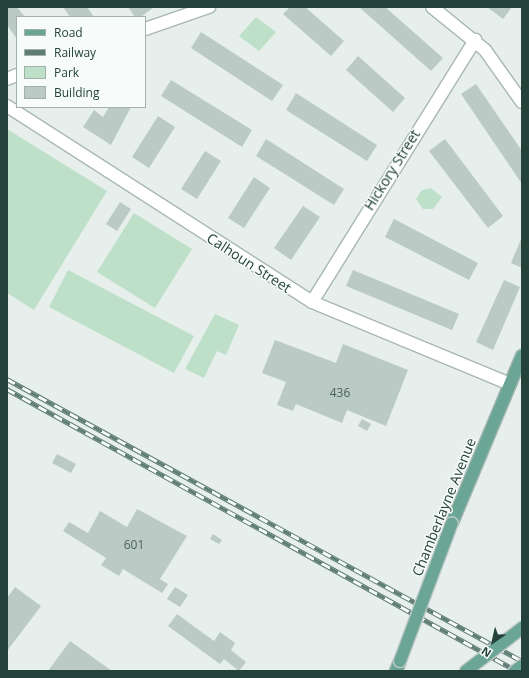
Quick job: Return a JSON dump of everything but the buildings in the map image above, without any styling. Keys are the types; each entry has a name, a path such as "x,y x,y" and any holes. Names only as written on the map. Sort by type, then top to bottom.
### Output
{"main road":[{"name":"Chamberlayne Avenue","path":"398,666 452,523 522,356"},
{"path":"466,671 522,628"},
{"path":"515,671 522,666"}],"street":[{"path":"146,29 209,7"},
{"path":"432,7 475,40 495,62 522,102"},
{"name":"Hickory Street","path":"312,302 475,40"},
{"name":"Calhoun Street","path":"7,106 312,302 510,384"}],"green space":[{"path":"256,17 276,32 259,51 239,36"},
{"path":"7,129 107,191 34,310 7,293"},
{"path":"431,188 442,197 433,209 423,209 416,199 422,190"},
{"path":"134,213 192,249 155,308 97,272"},
{"path":"68,270 194,336 174,373 49,307"},
{"path":"215,314 239,325 226,355 217,351 204,378 185,369"}],"railway":[{"path":"7,379 522,661"},
{"path":"7,389 517,671"}]}
